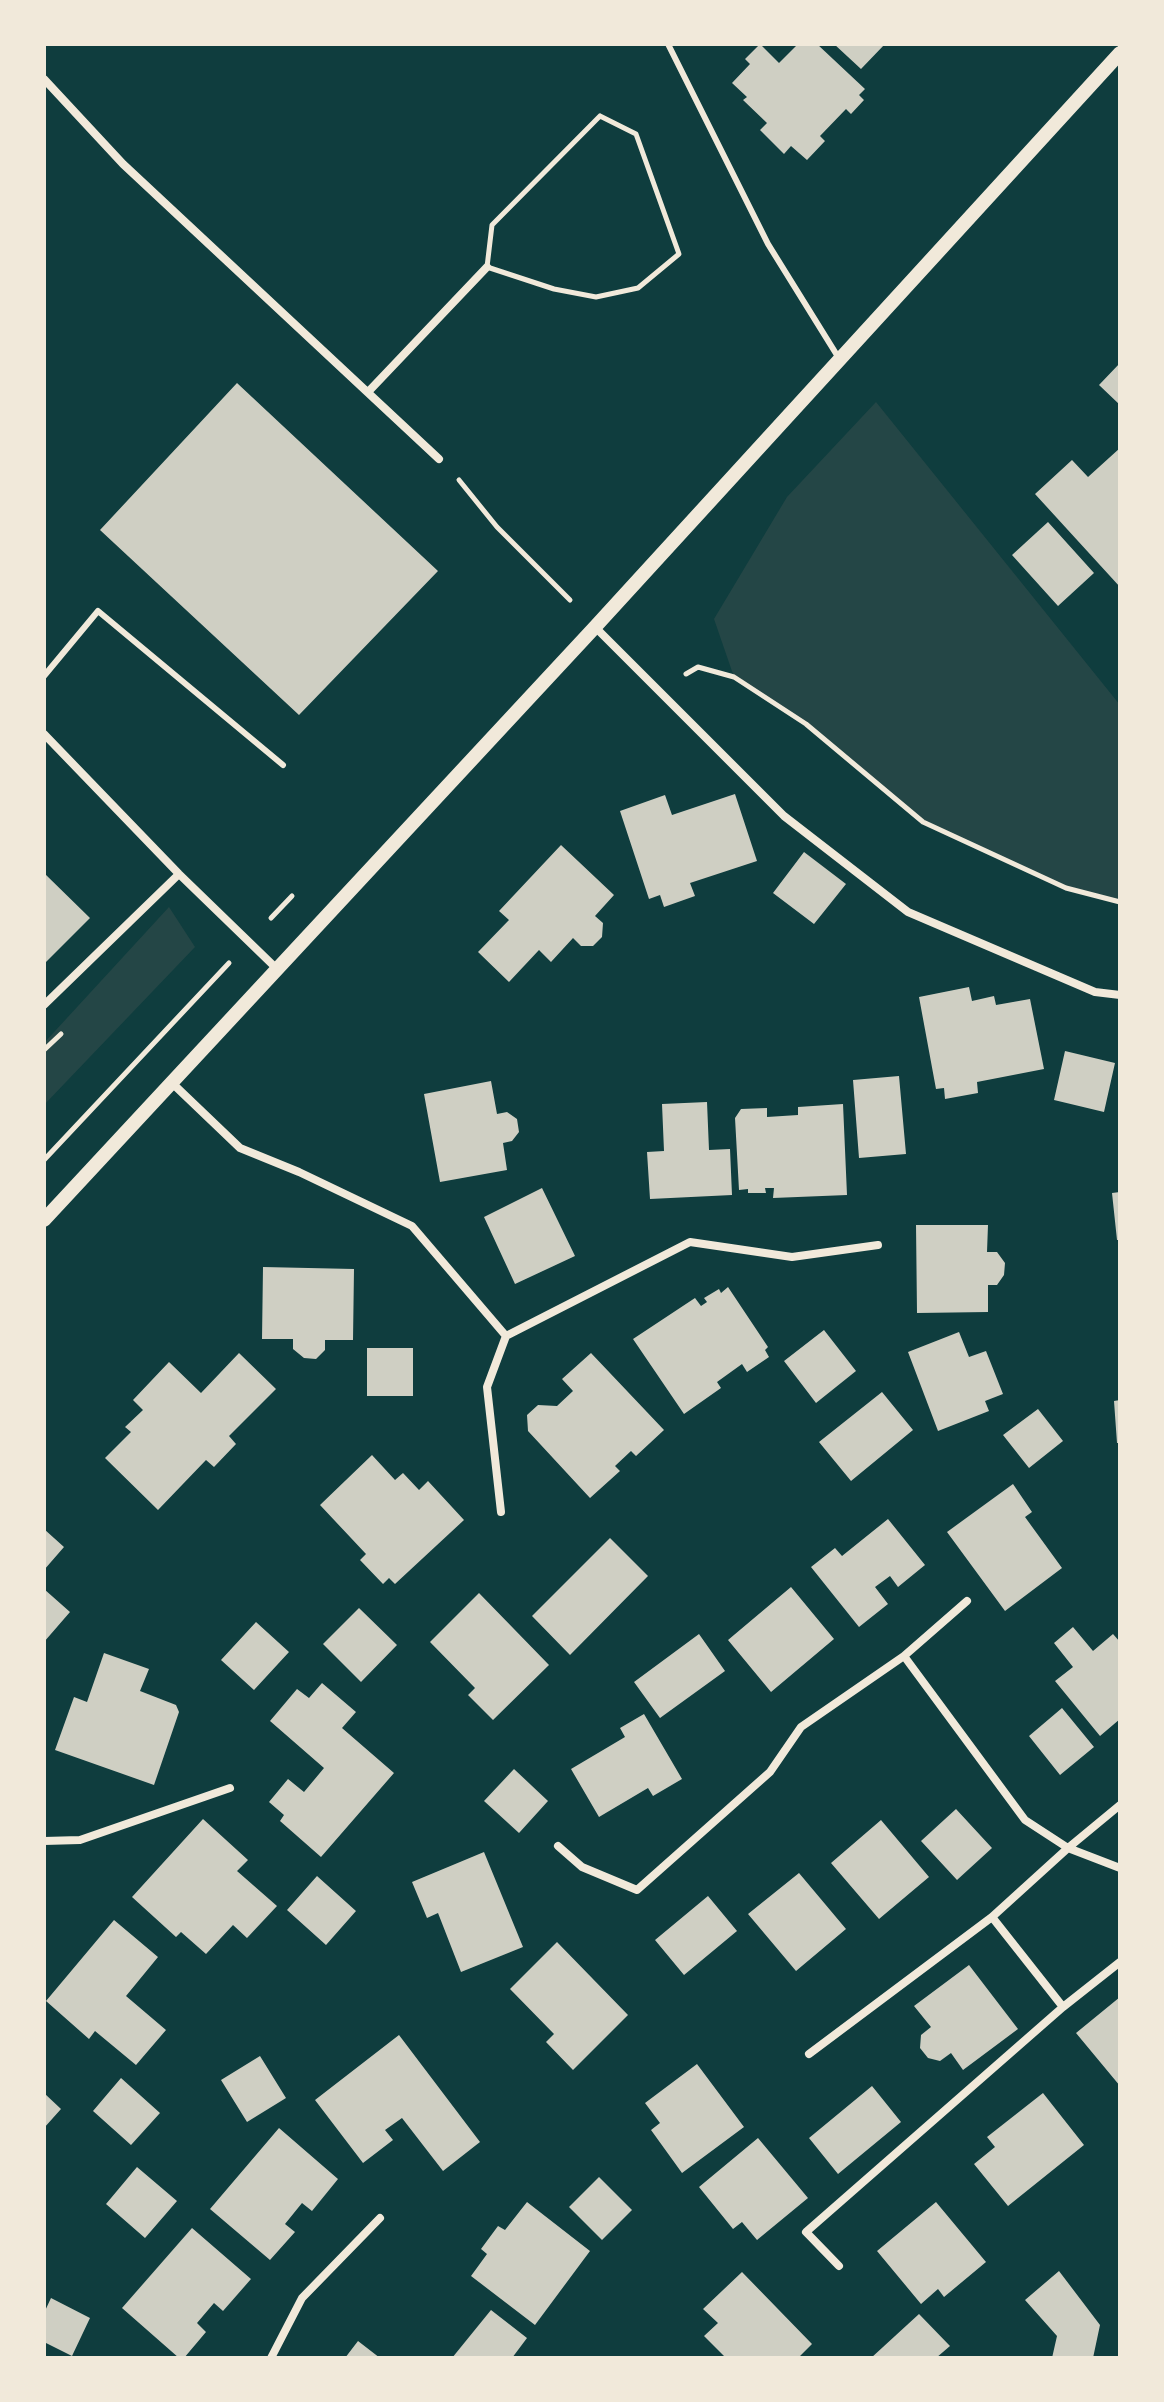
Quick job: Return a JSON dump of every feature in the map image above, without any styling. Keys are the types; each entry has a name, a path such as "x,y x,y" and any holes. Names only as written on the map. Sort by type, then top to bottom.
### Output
{"street":[{"path":"44,1220 595,627 1120,53"},
{"path":"44,79 123,164 439,459"},
{"path":"369,391 487,267"},
{"path":"595,627 784,816 908,912 1095,992 1120,995"},
{"path":"44,734 179,874 276,968"},
{"path":"44,1005 179,874"},
{"path":"171,1082 240,1148 299,1172 412,1226 506,1336"},
{"path":"501,1512 487,1387 506,1336 690,1242 792,1257 878,1245"},
{"path":"558,1846 582,1867 637,1890 770,1772 801,1727 904,1656 967,1601"},
{"path":"904,1656 1025,1820 1068,1848 1120,1868"},
{"path":"44,1841 80,1840 230,1788"},
{"path":"809,2054 992,1917 1120,1805"},
{"path":"992,1917 1063,2007"},
{"path":"839,2266 806,2232 1063,2007 1120,1962"},
{"path":"271,2358 302,2298 380,2218"}],"lane":[{"path":"668,44 768,244 840,360"},
{"path":"44,676 98,611 283,765"}],"path":[{"path":"600,116 636,134 679,254 638,288 596,297 554,289 487,267 492,225 600,116"},
{"path":"439,459 497,527 570,600"},
{"path":"657,688 698,667 734,677 806,724 923,822 1066,888 1120,902"}],"shaded area":[{"path":"876,402 1120,705 1120,902 1066,888 923,822 806,724 734,677 714,619 787,497"},
{"path":"169,907 195,947 44,1105 44,1043"}],"building":[{"path":"760,44 779,63 798,44 817,44 865,89 859,95 864,100 851,114 846,109 820,136 825,141 807,160 791,146 784,154 760,130 767,123 743,100 747,97 732,83 750,64 745,59"},
{"path":"834,44 885,44 861,69"},
{"path":"1120,363 1120,405 1099,385"},
{"path":"237,383 438,571 299,715 100,530"},
{"path":"1120,448 1120,587 1035,494 1072,460 1088,477"},
{"path":"1048,522 1094,573 1058,606 1012,555"},
{"path":"735,794 757,861 690,883 695,896 664,907 660,895 649,899 620,811 665,795 672,815"},
{"path":"561,845 614,895 595,916 603,923 602,937 593,946 581,946 573,938 551,962 539,950 509,982 478,952 509,920 499,911"},
{"path":"804,852 846,884 814,924 773,893"},
{"path":"44,873 90,918 44,964"},
{"path":"969,987 972,1001 994,996 996,1005 1030,999 1044,1069 977,1082 978,1093 945,1099 944,1088 936,1089 919,997"},
{"path":"1065,1051 1115,1063 1104,1112 1054,1100"},
{"path":"899,1076 906,1154 859,1158 853,1080"},
{"path":"491,1081 497,1114 507,1112 517,1119 519,1132 512,1141 503,1143 507,1170 440,1182 424,1094"},
{"path":"707,1102 709,1150 730,1149 732,1195 650,1199 647,1152 664,1151 662,1104"},
{"path":"843,1104 847,1195 773,1198 774,1188 765,1188 766,1193 739,1190 735,1118 741,1109 767,1108 767,1117 798,1115 798,1107"},
{"path":"542,1188 575,1256 515,1284 484,1217"},
{"path":"1120,1192 1120,1240 1117,1240 1112,1193"},
{"path":"916,1225 988,1225 987,1252 997,1252 1005,1263 1004,1275 997,1285 988,1285 988,1312 917,1313"},
{"path":"263,1267 354,1269 353,1340 325,1340 325,1350 316,1359 304,1358 293,1349 293,1339 262,1339"},
{"path":"728,1287 768,1347 765,1350 769,1357 747,1372 742,1364 717,1382 721,1388 684,1414 633,1339 695,1298 701,1306 707,1302 704,1298 719,1289 721,1293"},
{"path":"824,1330 856,1371 816,1403 784,1361"},
{"path":"959,1332 969,1357 986,1351 1003,1394 985,1401 989,1411 938,1431 908,1352"},
{"path":"367,1348 413,1348 413,1396 367,1396"},
{"path":"239,1353 276,1389 229,1436 236,1444 214,1467 206,1460 158,1510 105,1458 131,1432 125,1427 143,1410 133,1400 169,1362 201,1393"},
{"path":"591,1353 664,1430 636,1456 631,1451 615,1466 620,1471 590,1498 528,1431 527,1415 538,1405 557,1406 573,1391 562,1379"},
{"path":"882,1392 913,1430 851,1481 819,1442"},
{"path":"1120,1400 1120,1443 1117,1443 1114,1401"},
{"path":"1038,1409 1063,1441 1029,1468 1003,1435"},
{"path":"372,1455 395,1480 403,1473 419,1490 428,1481 464,1520 395,1584 389,1578 383,1584 360,1560 366,1554 320,1505"},
{"path":"1013,1484 1032,1512 1025,1517 1062,1568 1005,1611 947,1532"},
{"path":"888,1519 925,1565 898,1587 890,1576 875,1587 888,1604 859,1627 811,1567 835,1548 842,1556"},
{"path":"44,1529 64,1547 44,1570"},
{"path":"610,1538 648,1576 570,1655 532,1616"},
{"path":"791,1587 834,1639 771,1692 728,1640"},
{"path":"44,1589 70,1612 44,1642"},
{"path":"479,1593 549,1665 493,1720 468,1695 475,1688 430,1642"},
{"path":"359,1608 397,1645 361,1682 323,1644"},
{"path":"256,1622 289,1652 254,1690 221,1660"},
{"path":"1073,1627 1093,1651 1113,1634 1120,1642 1120,1719 1100,1736 1055,1681 1073,1667 1054,1643"},
{"path":"699,1634 725,1671 660,1718 634,1682"},
{"path":"104,1653 149,1669 140,1691 176,1705 179,1712 154,1785 55,1750 74,1697 87,1702"},
{"path":"322,1683 356,1712 342,1728 394,1773 321,1857 280,1821 284,1815 269,1802 288,1779 304,1792 324,1768 270,1721 297,1689 309,1698"},
{"path":"1062,1708 1094,1747 1060,1775 1029,1736"},
{"path":"644,1714 682,1779 653,1796 648,1788 599,1817 571,1769 625,1737 620,1728"},
{"path":"514,1769 548,1801 519,1833 484,1801"},
{"path":"956,1809 992,1848 957,1880 921,1841"},
{"path":"203,1819 248,1860 237,1871 277,1906 247,1938 233,1925 206,1954 181,1932 176,1937 132,1897"},
{"path":"881,1820 929,1877 879,1919 831,1863"},
{"path":"484,1852 523,1947 461,1972 438,1913 427,1918 412,1882"},
{"path":"799,1873 846,1929 796,1971 748,1914"},
{"path":"317,1876 356,1911 326,1945 287,1910"},
{"path":"708,1896 737,1931 684,1975 655,1940"},
{"path":"114,1920 158,1957 126,1996 166,2030 136,2065 95,2031 89,2039 46,2001"},
{"path":"557,1942 628,2015 573,2070 546,2042 554,2034 510,1989"},
{"path":"969,1965 1018,2029 963,2070 951,2053 940,2061 928,2058 920,2048 921,2035 931,2027 914,2006"},
{"path":"1120,1997 1120,2086 1076,2033"},
{"path":"399,2035 480,2142 443,2171 402,2118 385,2130 393,2140 363,2163 315,2100"},
{"path":"260,2056 286,2098 247,2122 221,2080"},
{"path":"697,2064 744,2127 682,2173 651,2130 660,2123 645,2103"},
{"path":"121,2078 160,2113 131,2145 93,2111"},
{"path":"872,2086 901,2122 838,2174 809,2138"},
{"path":"44,2093 61,2109 44,2128"},
{"path":"1043,2093 1084,2145 1008,2206 974,2164 995,2147 987,2137"},
{"path":"279,2128 338,2179 312,2211 302,2203 285,2224 295,2232 270,2260 210,2209"},
{"path":"758,2138 808,2198 757,2240 742,2222 733,2229 699,2187"},
{"path":"137,2167 177,2201 145,2238 106,2204"},
{"path":"599,2177 632,2210 602,2240 569,2207"},
{"path":"527,2202 590,2251 535,2325 471,2276 487,2254 481,2249 498,2226 505,2230"},
{"path":"936,2202 986,2262 944,2297 938,2289 921,2304 877,2251"},
{"path":"192,2228 251,2279 223,2311 214,2303 197,2323 206,2332 184,2358 179,2358 122,2308"},
{"path":"1059,2271 1100,2325 1093,2358 1052,2358 1057,2336 1025,2300"},
{"path":"742,2272 812,2344 798,2358 726,2358 704,2336 718,2323 703,2309"},
{"path":"51,2298 90,2318 72,2356 44,2342 44,2313"},
{"path":"491,2310 527,2338 512,2358 452,2358"},
{"path":"919,2314 950,2346 936,2358 871,2358"},
{"path":"358,2341 380,2358 345,2358"}]}
